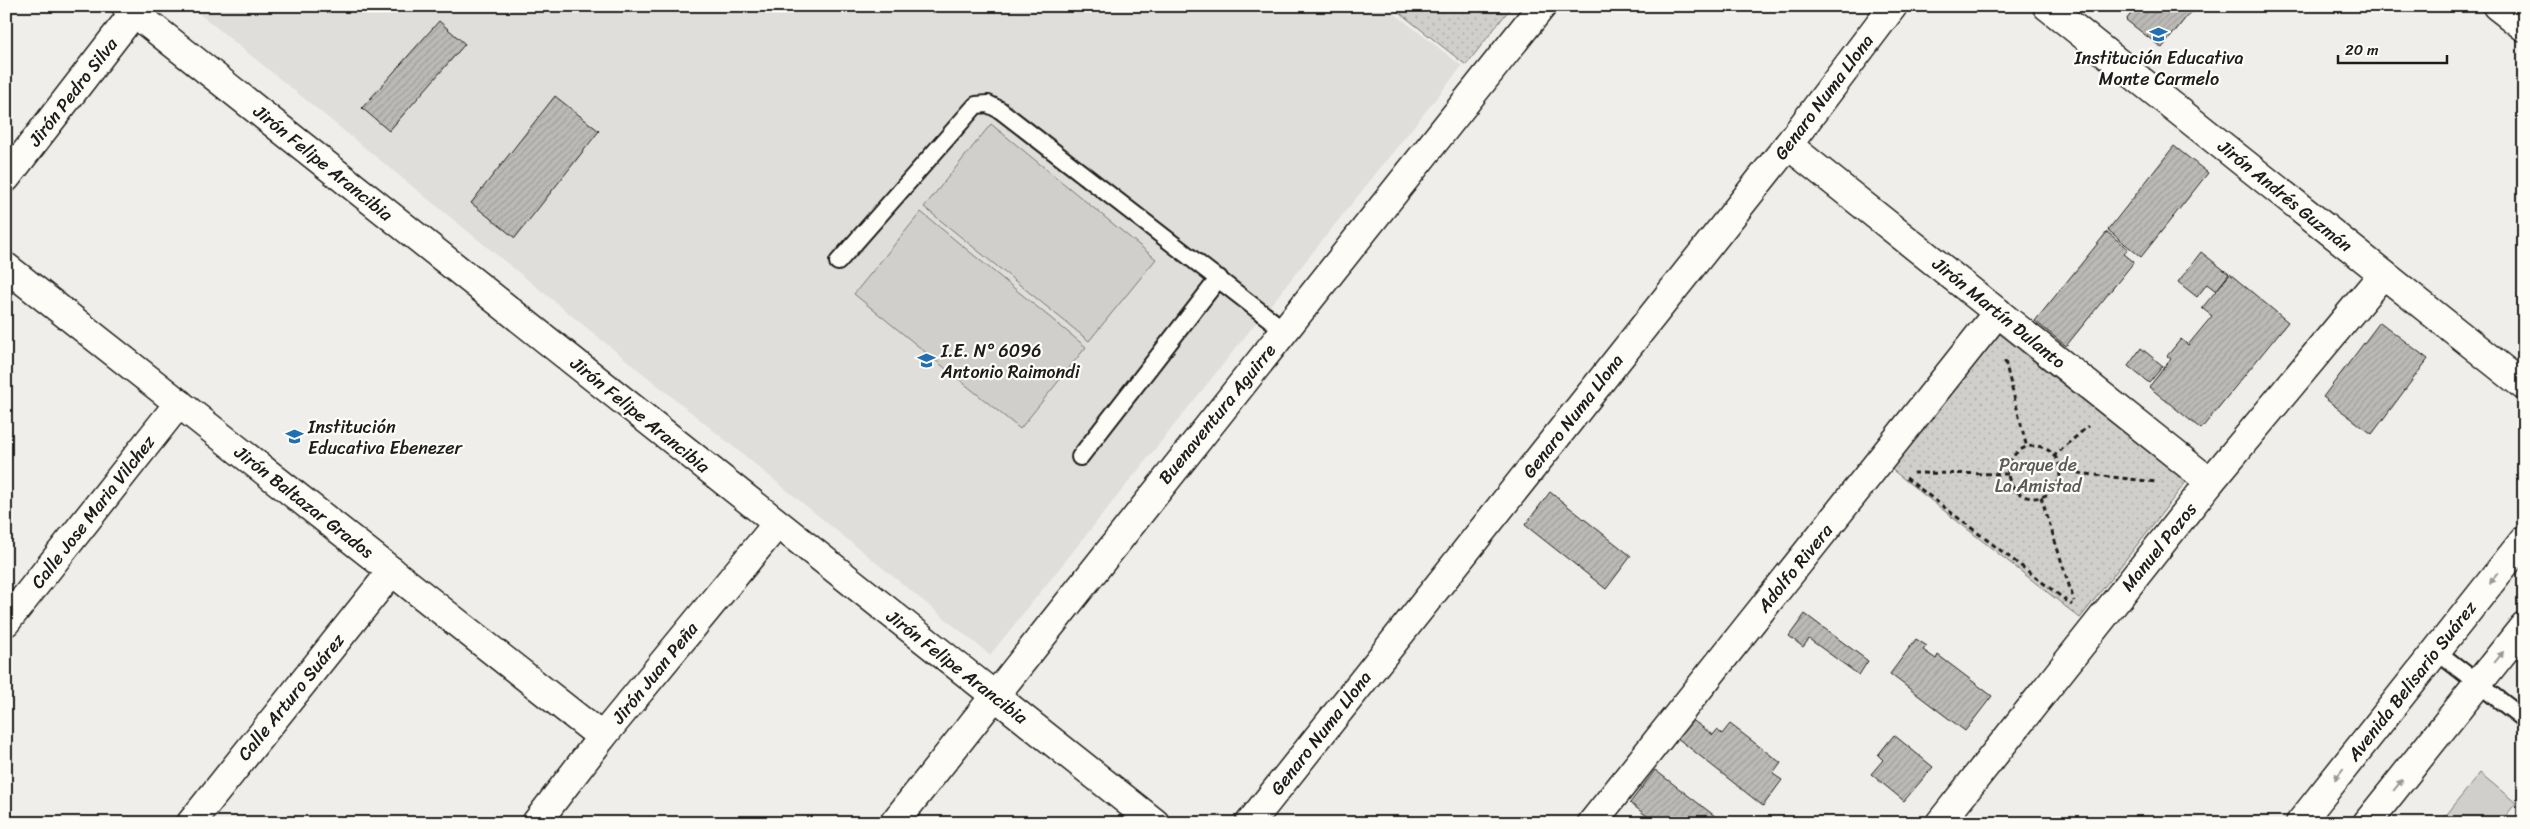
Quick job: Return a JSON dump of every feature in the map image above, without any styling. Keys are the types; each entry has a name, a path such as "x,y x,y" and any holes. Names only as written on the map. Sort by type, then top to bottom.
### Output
{"street":[{"name":"Buenaventura Aguirre","path":"894,823 1542,6"},
{"name":"Genaro Numa Llona","path":"1250,823 1788,145 1893,6"},
{"name":"Jirón Andrés Guzmán","path":"2047,6 2524,386"},
{"path":"2497,6 2524,27"},
{"name":"Jirón Pedro Silva","path":"6,178 133,8"},
{"name":"Jirón Felipe Arancibia","path":"133,8 776,524 1155,823"},
{"name":"Jirón Martín Dulanto","path":"1788,145 2210,482"},
{"name":"Jirón Baltazar Grados","path":"6,267 602,737"},
{"name":"Manuel Pazos","path":"1940,823 2210,482 2383,274"},
{"name":"Adolfo Rivera","path":"1592,823 1891,466 1998,312"},
{"name":"Calle Jose Maria Vilchez","path":"6,622 179,403"},
{"name":"Jirón Juan Peña","path":"536,823 602,737 776,524"},
{"name":"Avenida Belisario Suárez","path":"2300,823 2524,540"},
{"name":"Calle Arturo Suárez","path":"191,823 392,571"},
{"path":"2367,823 2524,626"}],"lane":[{"path":"838,262 976,105 988,104 1000,110 1284,330"},
{"path":"1080,457 1219,278"},
{"path":"2436,651 2524,719"}],"path":[{"path":"1998,312 2001,344 2026,448"},
{"path":"2053,456 2088,425"},
{"path":"2038,447 2049,451 2053,456 2060,471 2058,482 2051,492 2041,497 2030,498 2019,493 2011,485 2008,474 2010,462 2017,453 2026,448 2038,447"},
{"path":"1891,466 2008,474"},
{"path":"1891,466 2077,609 2041,497"},
{"path":"2060,471 2157,482"}],"shaded area":[{"name":"I.E. N° 6096 Antonio Raimondi","path":"190,6 1385,6 1462,66 990,655"}],"green space":[{"path":"1391,6 1512,6 1466,65"},
{"path":"991,124 1156,259 1089,341 924,207"},
{"path":"921,212 1086,347 1020,429 854,294"},
{"name":"Parque de La Amistad","path":"1997,332 2186,482 2080,618 1890,468"},
{"path":"2480,773 2516,803 2500,823 2440,823"}],"building":[{"name":"Institución Educativa Monte Carmelo","path":"2137,6 2195,6 2162,48 2126,20"},
{"path":"439,21 465,44 389,131 362,108"},
{"path":"555,96 599,131 515,238 471,203"},
{"path":"2174,146 2208,173 2141,257 2108,230"},
{"path":"2107,232 2128,249 2124,254 2134,262 2066,346 2035,321"},
{"path":"2201,252 2229,274 2216,291 2207,284 2197,297 2178,282"},
{"path":"2230,274 2288,322 2201,429 2149,387 2171,359 2167,356 2181,339 2188,345 2212,316 2202,308"},
{"path":"2380,322 2428,359 2372,434 2323,397"},
{"path":"2141,348 2163,366 2149,383 2128,366"},
{"path":"1550,492 1631,556 1606,589 1525,525"},
{"path":"1805,614 1868,661 1859,675 1809,639 1803,647 1789,636"},
{"path":"1916,639 1927,646 1923,650 1936,659 1938,655 1992,696 1965,731 1890,674"},
{"path":"1691,719 1713,735 1717,730 1722,734 1730,724 1781,763 1773,774 1782,780 1763,806 1676,737"},
{"path":"1894,735 1933,767 1904,801 1871,774 1883,760 1878,755"},
{"path":"1655,770 1724,823 1656,823 1630,803"},
{"path":"1792,818 1798,823 1788,823"}],"place":[{"name":"Institución Educativa Monte Carmelo","path":"2159,35"},
{"name":"I.E. N° 6096 Antonio Raimondi","path":"927,361"},
{"name":"Institución Educativa Ebenezer","path":"294,437"}]}
